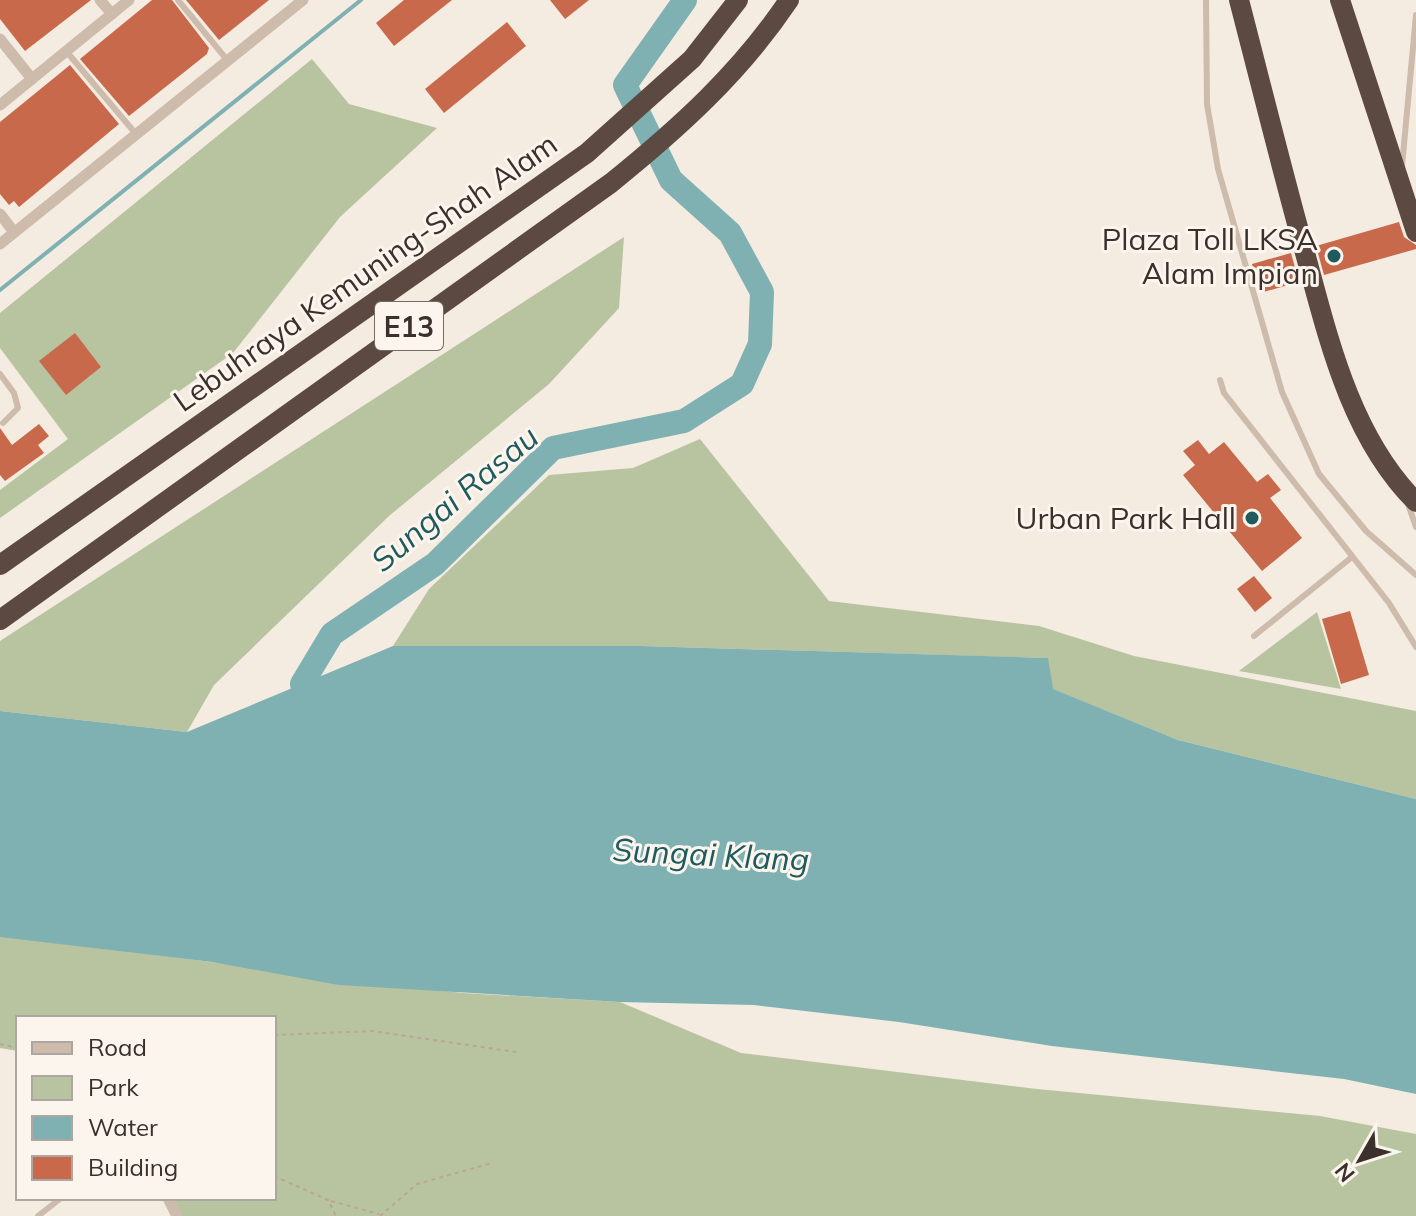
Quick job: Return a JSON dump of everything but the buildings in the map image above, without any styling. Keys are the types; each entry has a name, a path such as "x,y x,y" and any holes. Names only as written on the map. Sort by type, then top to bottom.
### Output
{"highway":[{"name":"Lebuhraya Kemuning-Shah Alam","path":"0,565 587,153 692,59 738,0"},
{"name":"E13","path":"0,620 611,183 696,112 730,78 789,0"},
{"path":"1239,0 1324,324 1355,412 1410,496"},
{"path":"1340,0 1416,232"}],"street":[{"path":"100,0 112,14"},
{"path":"0,105 129,0"},
{"path":"0,244 303,0"},
{"path":"0,39 32,79"},
{"path":"0,214 14,232"}],"lane":[{"path":"178,0 228,61"},
{"path":"1206,0 1207,104 1218,169 1282,392 1319,474 1366,531 1416,575"},
{"path":"1401,185 1416,15"},
{"path":"66,51 136,134"},
{"path":"0,374 14,393 18,408 3,423"},
{"path":"1220,380 1224,393 1389,603 1416,647"},
{"path":"1410,496 1416,527"},
{"path":"1254,636 1352,557"},
{"path":"38,1216 58,1200"}],"path":[{"path":"276,1035 372,1031 516,1052"},
{"path":"276,1177 328,1200 380,1215 417,1184 492,1163"},
{"path":"328,1200 336,1216"}],"green space":[{"path":"312,59 349,104 437,128 340,217 233,353 0,518 0,490 68,439 0,348 0,313"},
{"path":"624,237 619,308 549,384 389,516 214,685 187,732 0,711 0,641"},
{"path":"700,439 829,601 1039,626 1134,656 1416,711 1416,799 1178,740 1052,689 1047,658 641,646 393,646 429,589 549,475 633,468"},
{"path":"1317,612 1341,689 1239,671"},
{"path":"0,936 462,993 620,1002 741,1053 1037,1089 1320,1116 1416,1134 1416,1216 174,1216 166,1200 276,1200 276,1016 16,1016 16,1051 0,1048"}],"water":[{"name":"Sungai Klang","path":"393,646 641,646 1048,658 1053,689 1178,740 1416,799 1416,1094 1344,1079 1052,1046 899,1022 754,1005 620,1002 339,985 212,962 0,937 0,711 187,732"}],"waterway":[{"path":"0,290 361,0"},
{"name":"Sungai Rasau","path":"310,713 302,684 332,634 435,564 553,448 684,421 742,384 760,344 762,292 730,233 671,180 625,85 685,0"}],"place":[{"name":"Plaza Toll LKSA Alam Impian","path":"1334,256"},
{"name":"Urban Park Hall","path":"1252,518"}]}
